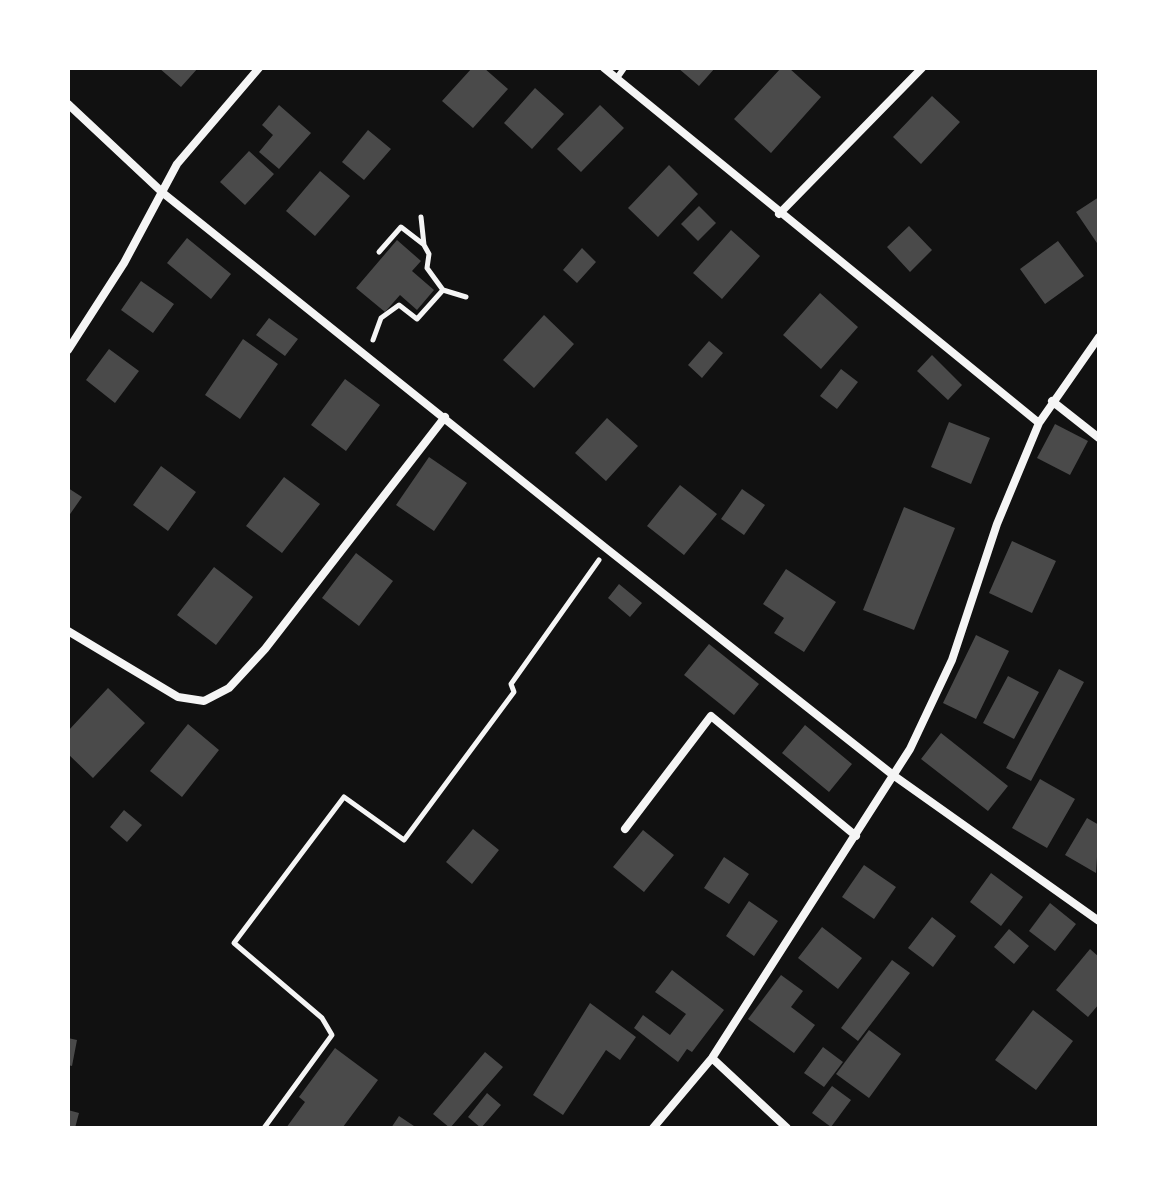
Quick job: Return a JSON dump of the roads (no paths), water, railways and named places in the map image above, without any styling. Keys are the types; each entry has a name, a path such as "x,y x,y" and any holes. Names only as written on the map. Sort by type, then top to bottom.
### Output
{"street":[{"path":"68,350 124,263 177,164 259,68"},
{"path":"604,68 779,214 1039,423"},
{"path":"779,214 922,68"},
{"path":"68,104 163,193 607,549 893,775 1099,921"},
{"path":"653,1128 712,1058 893,775 952,660 997,524 1039,423 1099,337"},
{"path":"1052,401 1099,438"},
{"path":"68,631 178,697 204,701 229,688 265,649 445,417"},
{"path":"625,829 711,716 856,836"},
{"path":"712,1058 787,1128"}],"lane":[{"path":"617,78 624,68"}]}
